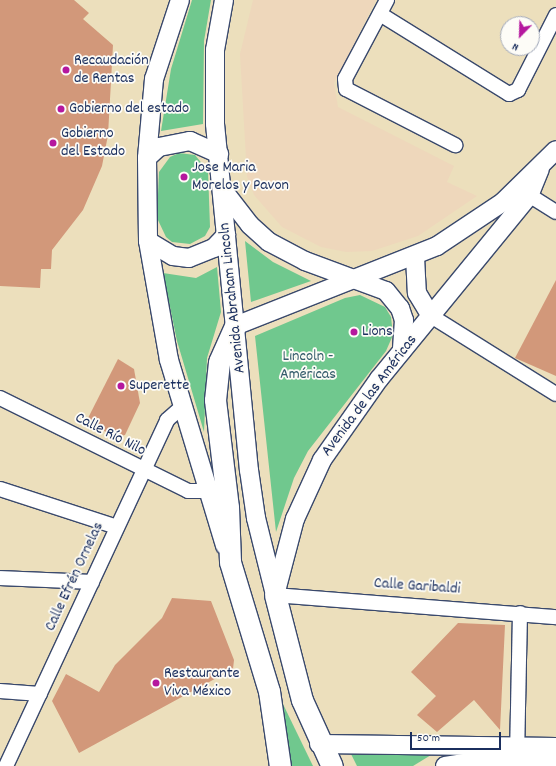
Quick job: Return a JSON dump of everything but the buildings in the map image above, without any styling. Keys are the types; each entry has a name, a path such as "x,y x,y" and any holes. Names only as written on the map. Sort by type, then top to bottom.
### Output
{"highway":[{"path":"235,326 219,362 216,400 228,507 230,562 269,691 280,766"},
{"name":"Avenida de las Américas","path":"275,595 302,700 319,744 332,766"},
{"path":"269,691 287,692 302,700"}],"main road":[{"name":"Avenida Abraham Lincoln","path":"224,0 215,50 214,92 219,154 235,326 256,518 275,595"},
{"path":"176,1 154,79 147,158 148,241 158,310 182,407 230,562"},
{"path":"147,158 159,147 185,141 206,145 219,154"},
{"name":"Avenida de las Américas","path":"275,595 295,518 322,460 540,169 556,150"},
{"path":"223,190 250,225 269,242 305,261 359,279 386,291 400,308 406,331 402,352"},
{"name":"Avenida de las Américas","path":"235,326 415,257 477,222 524,192"},
{"path":"148,241 173,256 189,258 214,248 226,234"},
{"path":"415,257 417,293 431,316"},
{"path":"319,744 480,753 517,753 556,747"},
{"path":"445,766 480,753"},
{"path":"517,753 556,760"}],"street":[{"path":"387,0 345,79 346,89 355,96 455,145"},
{"path":"380,14 510,94 518,90 556,15"},
{"path":"524,192 556,212"},
{"path":"431,316 556,394"},
{"name":"Calle Río Nilo","path":"0,398 143,471 188,491 208,491"},
{"name":"Calle Efrén Ornelas","path":"6,766 168,420 182,407"},
{"path":"0,489 117,527"},
{"path":"0,578 92,582"},
{"name":"Calle Garibaldi","path":"275,595 520,613 554,612"},
{"path":"517,753 520,613"},
{"path":"0,691 40,694"}],"shaded area":[{"path":"253,0 376,0 334,83 338,107 454,166 447,182 477,196 418,236 372,251 346,252 321,247 282,227 254,195 247,176 240,54"}],"green space":[{"path":"192,0 211,0 204,41 203,124 161,131 171,69"},
{"path":"179,153 195,155 208,171 210,227 205,236 190,244 172,242 166,237 157,218 159,172 170,157"},
{"path":"245,241 273,262 311,281 251,302"},
{"path":"217,267 221,312 207,358 204,432 177,341 163,273 196,278"},
{"name":"Lincoln - Américas","path":"360,295 385,307 391,317 393,335 386,351 308,451 294,478 276,532 255,336 345,298"},
{"path":"281,700 313,766 285,766"},
{"path":"351,754 431,755 413,766 357,766"}],"place":[{"name":"Recaudación de Rentas","path":"66,70"},
{"name":"Gobierno del estado","path":"61,109"},
{"name":"Gobierno del Estado","path":"53,143"},
{"name":"Jose Maria Morelos y Pavon","path":"184,177"},
{"name":"Lions","path":"354,332"},
{"name":"Superette","path":"121,386"},
{"name":"Restaurante Viva México","path":"156,683"}]}
